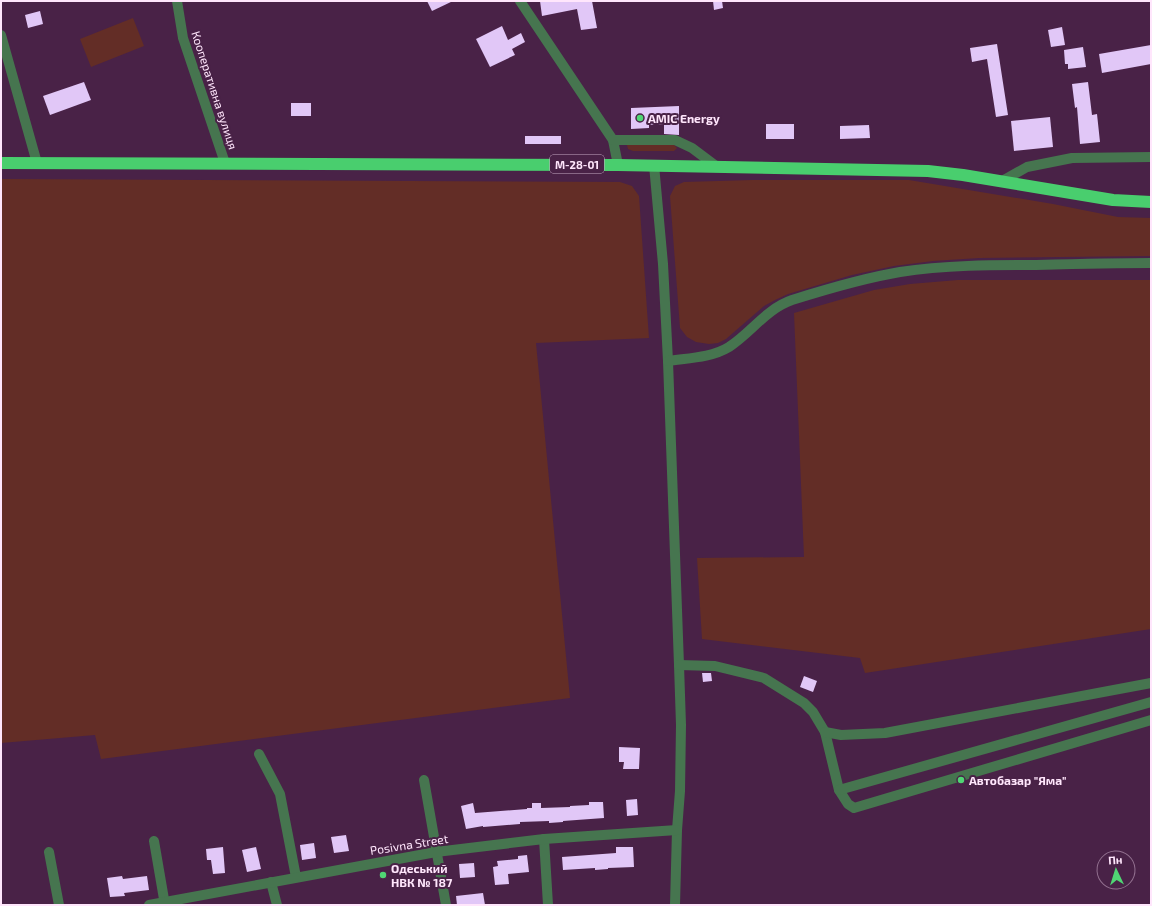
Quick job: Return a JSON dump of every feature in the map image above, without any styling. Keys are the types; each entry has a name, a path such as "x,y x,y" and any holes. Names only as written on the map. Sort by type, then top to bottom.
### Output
{"highway":[{"name":"М-28-01","path":"1,163 654,165 928,170 1113,200 1151,202"}],"street":[{"name":"Кооперативна вулиця","path":"177,1 183,38 225,163"},
{"path":"520,1 613,140 618,165"},
{"path":"1,35 37,163"},
{"path":"613,140 675,140 692,148 716,166"},
{"path":"1002,181 1027,166 1072,158 1151,157"},
{"path":"654,165 663,264 668,361 679,665 680,791 677,830 675,905"},
{"path":"668,361 711,355 721,351 730,346 770,312 790,301 835,287 893,274 942,267 986,265 1151,263"},
{"path":"679,665 715,666 764,678 804,703 813,712 825,732 839,790 848,804 854,808 1151,720"},
{"path":"825,732 841,735 885,734 1151,683"},
{"path":"839,790 1151,702"},
{"path":"259,754 280,794 296,877"},
{"path":"424,780 446,905"},
{"name":"Posivna Street","path":"149,905 165,904 296,877 436,852 544,839 677,830"},
{"path":"544,839 548,905"},
{"path":"154,841 165,904"},
{"path":"49,852 59,905"},
{"path":"271,882 277,905"}],"shaded area":[{"path":"133,18 144,46 91,67 80,39"},
{"path":"627,145 674,145 677,148 674,151 633,151 628,149"},
{"path":"1,179 620,182 632,186 639,196 649,338 536,343 570,698 101,759 95,735 1,743"},
{"path":"752,180 909,180 1053,204 1118,217 1151,218 1151,256 979,258 933,261 894,266 852,275 788,294 764,306 726,339 718,343 709,344 696,342 687,337 680,328 670,196 675,186 684,182"},
{"path":"958,280 1151,280 1151,629 865,673 860,658 702,639 697,558 804,557 794,313 874,290 910,284"}],"building":[{"path":"427,1 453,1 432,11"},
{"path":"540,1 592,1 597,28 581,30 577,9 542,16"},
{"path":"713,1 722,1 723,8 714,10"},
{"path":"40,11 43,24 28,28 25,15"},
{"path":"502,26 508,40 521,33 525,42 512,49 515,55 490,67 476,39"},
{"path":"1062,27 1065,45 1051,47 1048,30"},
{"path":"997,44 1008,115 996,117 987,59 972,62 970,48"},
{"path":"1151,45 1151,64 1102,73 1099,54"},
{"path":"1083,47 1086,67 1068,69 1068,64 1065,64 1064,50"},
{"path":"84,82 91,100 50,115 43,96"},
{"path":"1088,82 1092,115 1097,114 1100,142 1080,144 1077,107 1075,108 1072,84"},
{"path":"291,103 311,103 311,116 291,116"},
{"path":"679,106 679,135 664,134 664,124 649,125 649,128 631,129 631,108"},
{"path":"1050,117 1053,147 1014,151 1011,121"},
{"path":"766,124 794,124 794,139 766,139"},
{"path":"869,125 870,138 840,139 840,126"},
{"path":"525,136 561,136 561,144 525,144"},
{"path":"702,673 711,673 712,681 703,682"},
{"path":"804,676 817,681 813,692 800,687"},
{"path":"619,747 640,748 639,769 623,769 624,762 619,762"},
{"path":"637,799 638,815 627,816 626,800"},
{"path":"589,802 603,802 604,818 549,823 549,821 520,822 520,824 483,826 466,829 461,806 473,803 475,813 527,809 532,808 532,803 541,803 541,808 589,805"},
{"path":"346,835 349,851 334,853 331,837"},
{"path":"314,843 316,858 302,860 300,845"},
{"path":"223,847 225,873 213,874 211,860 207,860 206,849"},
{"path":"256,847 261,869 247,872 242,850"},
{"path":"616,847 633,847 634,867 595,870 595,868 563,870 562,857 616,853"},
{"path":"527,855 529,872 508,874 509,884 495,885 493,867 498,866 497,861 518,859 518,856"},
{"path":"474,863 475,877 460,878 459,864"},
{"path":"122,876 123,879 147,876 149,890 124,893 125,896 110,897 107,878"},
{"path":"483,893 485,905 457,905 456,896"}],"place":[{"name":"AMIC Energy","path":"640,118"},
{"name":"Автобазар \"Яма\"","path":"961,780"},
{"name":"Одеський НВК № 187","path":"383,875"}]}
